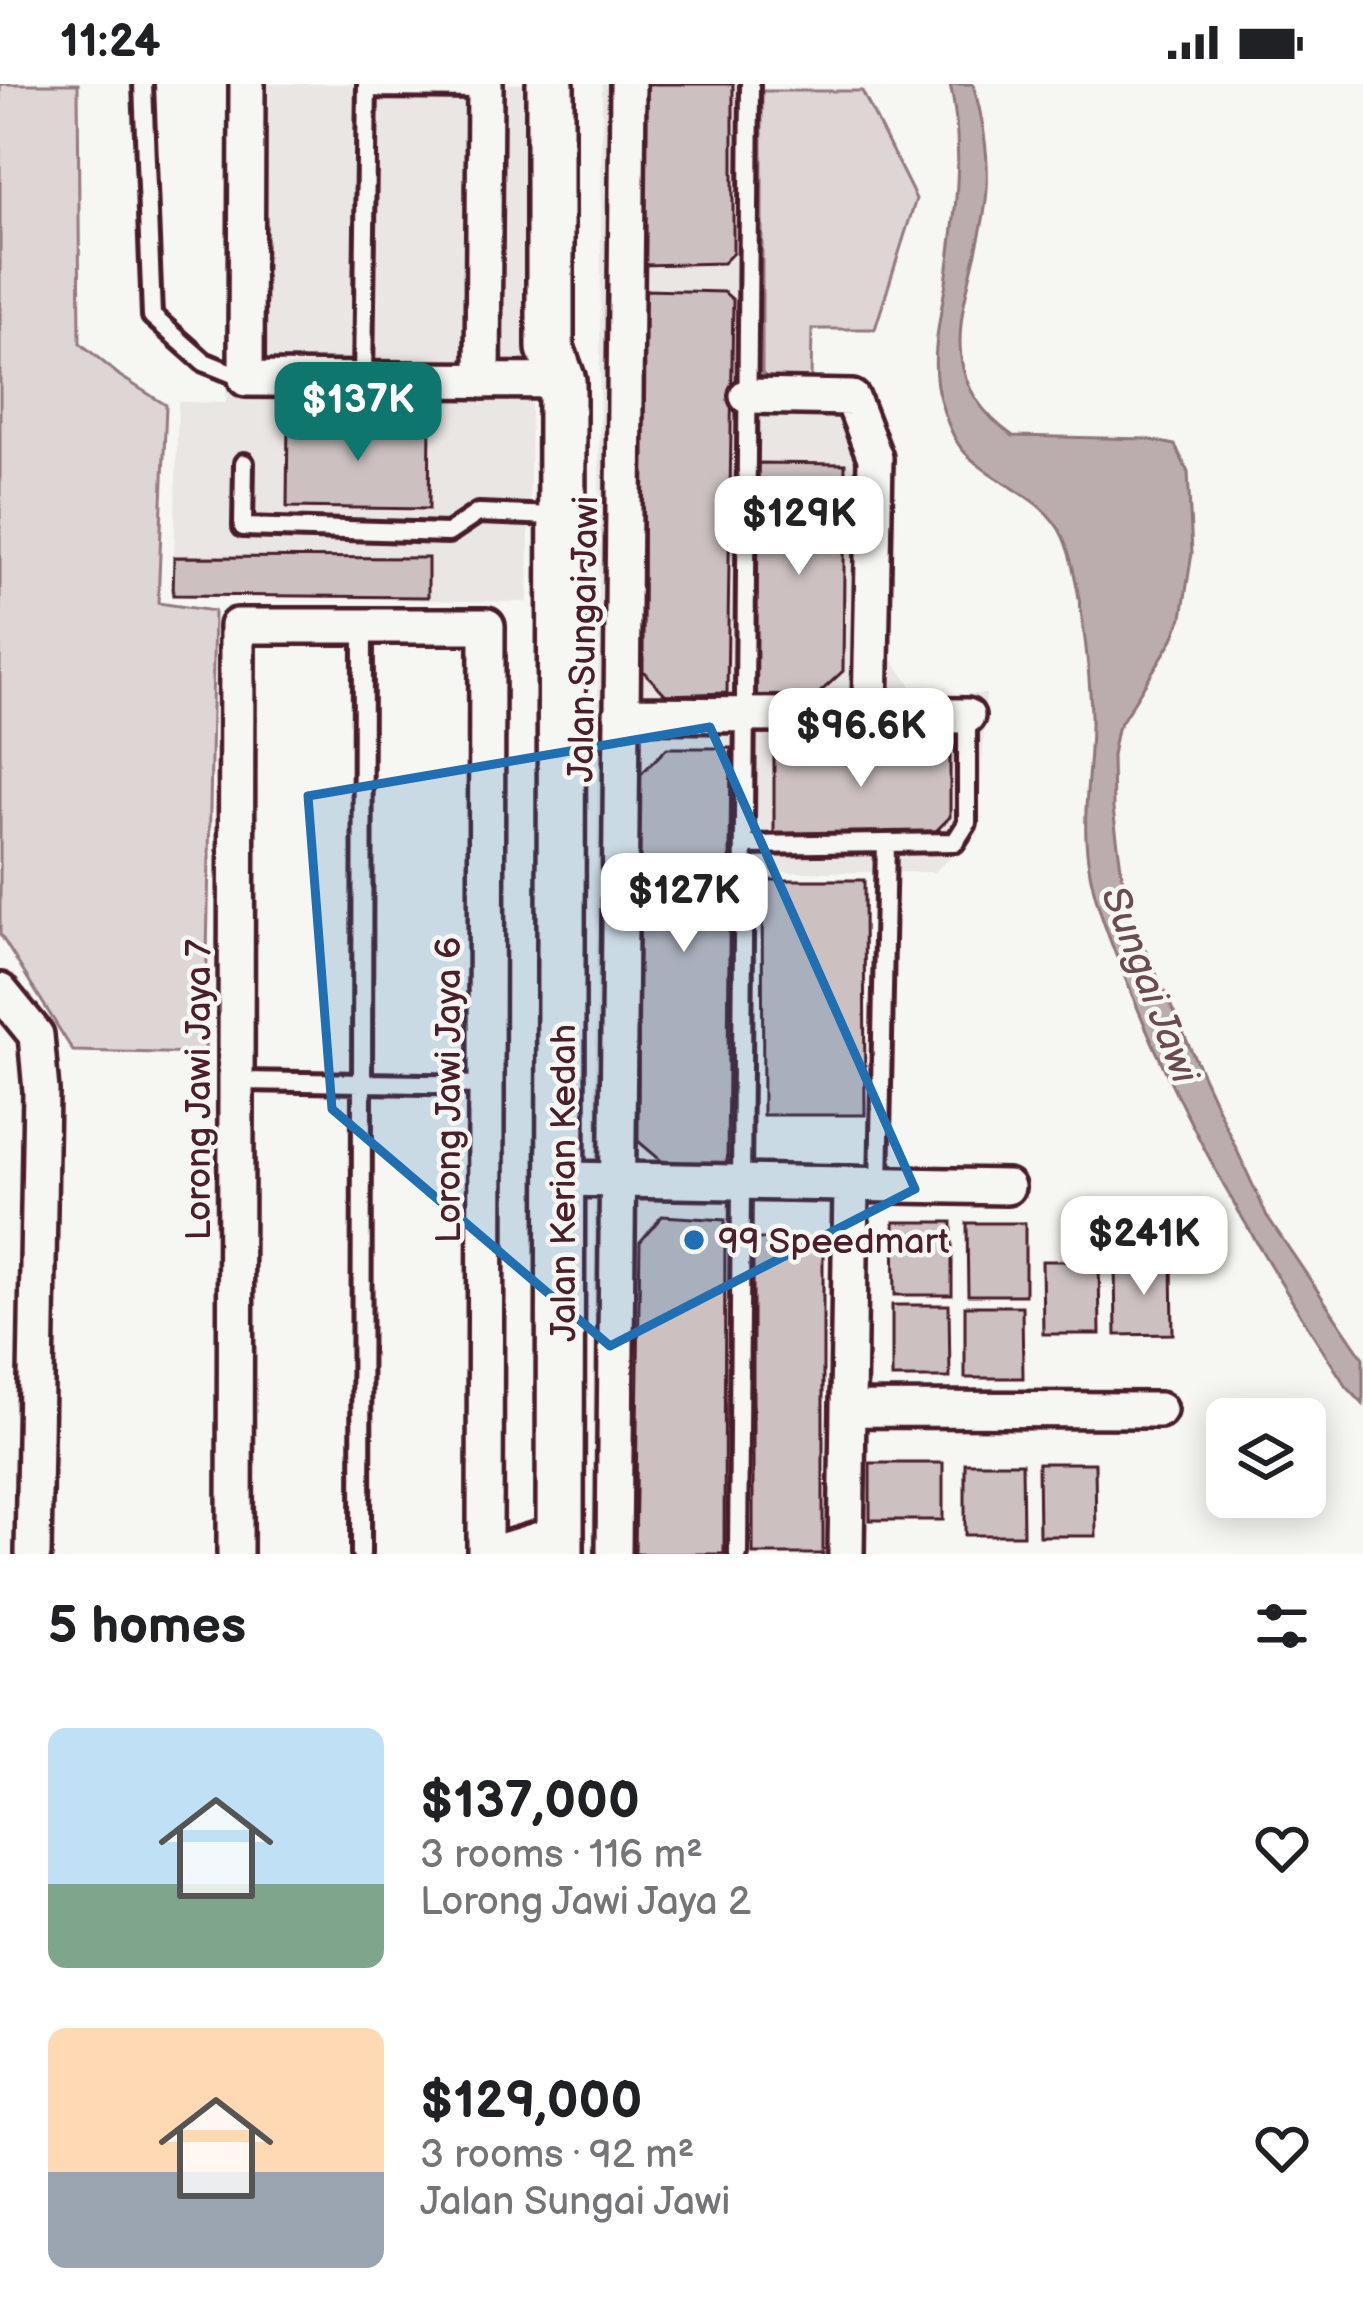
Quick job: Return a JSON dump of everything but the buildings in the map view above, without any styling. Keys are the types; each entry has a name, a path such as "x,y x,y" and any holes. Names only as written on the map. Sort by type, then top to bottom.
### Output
{"main road":[{"name":"Jalan Kerian Kedah","path":"550,84 550,348 562,381 560,1544"},
{"name":"Jalan Kerian Kedah","path":"562,381 577,353 576,84"}],"street":[{"path":"247,84 246,380 562,381"},
{"name":"Jalan Sungai Jawi","path":"614,1554 628,84"},
{"path":"483,380 485,86"},
{"path":"748,396 852,398 875,458 870,715"},
{"name":"Lorong Jawi Jaya 7","path":"235,1554 237,626 363,626"},
{"name":"Lorong Jawi Jaya 6","path":"363,626 488,626 488,1554"},
{"path":"621,715 967,716"},
{"path":"0,991 36,1035 41,1091 33,1554"},
{"path":"563,1179 1006,1187"},
{"path":"846,1554 848,1408 865,1185"},
{"path":"848,1408 1159,1409"},
{"path":"488,1554 560,1544"}],"lane":[{"path":"143,84 152,316 203,362 246,380"},
{"path":"738,1554 750,84"},
{"path":"362,380 367,86 485,86"},
{"path":"244,463 243,527 448,532 478,514 562,516"},
{"path":"361,1554 363,626"},
{"path":"744,845 955,842 967,823 967,716"},
{"path":"865,1185 886,843"},
{"path":"236,1081 486,1085"}],"highlighted area":[{"path":"710,727 915,1189 610,1346 332,1109 308,796"}],"shaded area":[{"path":"0,84 78,84 80,343 166,405 158,603 214,611 205,1054 73,1051 0,934"},
{"path":"229,84 526,84 531,410 528,602 173,595 178,402 226,403"},
{"path":"602,84 749,84 750,386 859,386 892,445 883,647 917,694 986,694 978,834 934,872 753,872 737,1554 592,1554"},
{"path":"762,91 862,91 916,199 875,329 812,329 811,380 771,383 762,373"}],"water":[{"name":"Sungai Jawi","path":"950,84 973,84 987,165 984,214 960,334 969,387 986,412 1013,436 1146,439 1175,445 1188,472 1192,553 1182,617 1117,729 1112,755 1122,875 1138,934 1267,1216 1363,1358 1363,1404 1346,1386 1230,1197 1155,1048 1100,912 1086,842 1089,674 1069,554 1055,523 1043,510 961,448 937,385 937,340 957,183"}],"place":[{"name":"99 Speedmart","path":"694,1240"}]}
